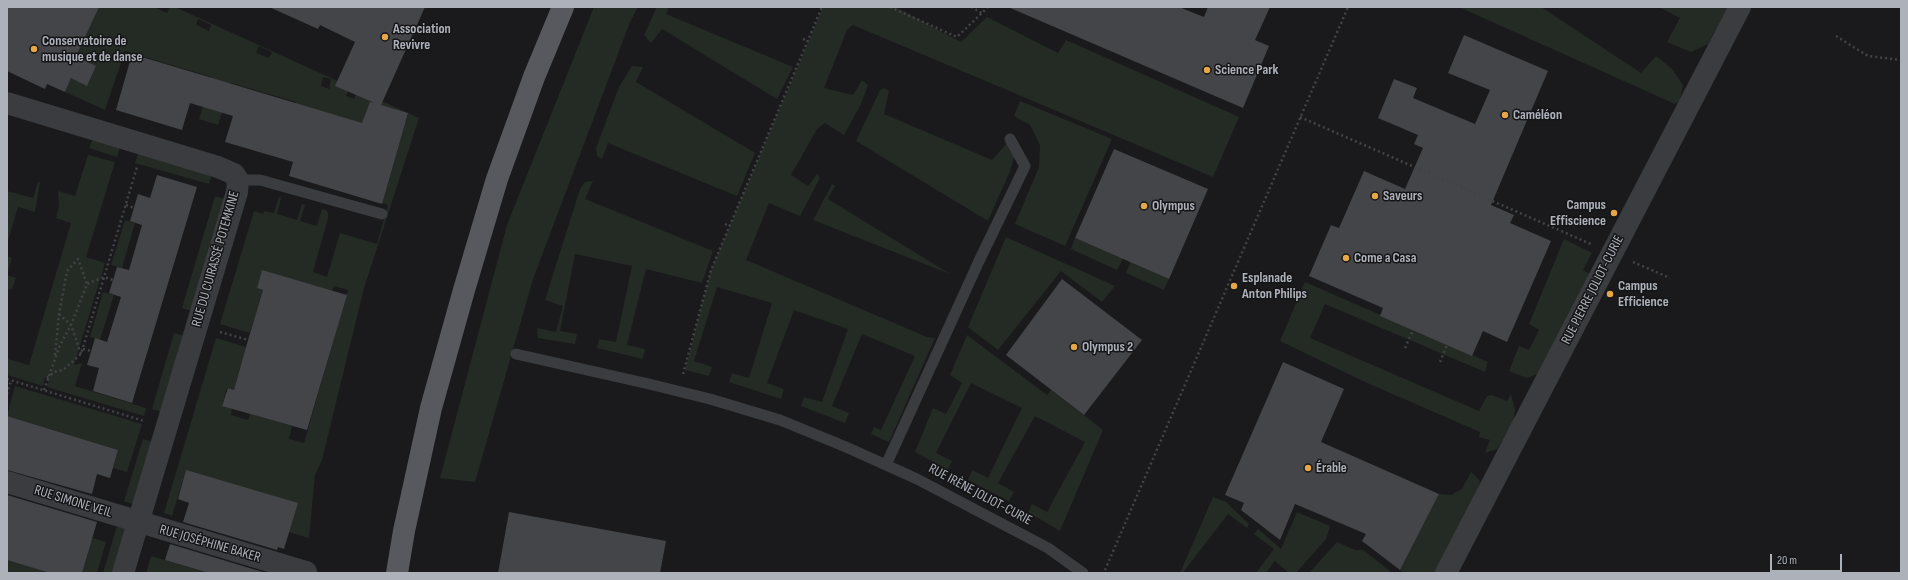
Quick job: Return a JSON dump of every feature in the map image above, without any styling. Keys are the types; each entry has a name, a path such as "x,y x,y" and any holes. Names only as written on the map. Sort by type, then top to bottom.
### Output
{"main road":[{"path":"397,573 404,531 431,408 464,290 497,179 534,77 563,7"}],"street":[{"name":"RUE PIERRE JOLIOT-CURIE","path":"1446,573 1740,7"},
{"name":"RUE DU CUIRASSÉ POTEMKINE","path":"7,103 218,167 234,174 238,180 238,187 123,573"},
{"name":"RUE SIMONE VEIL","path":"7,482 138,522"},
{"name":"RUE JOSÉPHINE BAKER","path":"138,522 306,572"}],"lane":[{"path":"886,465 979,261 1026,166 1010,139"},
{"path":"238,180 260,180 382,214"},
{"name":"RUE IRÈNE JOLIOT-CURIE","path":"516,354 638,381 710,399 780,420 857,452 949,495 1048,548 1083,573"}],"path":[{"path":"683,376 711,270 822,7"},
{"path":"890,7 957,37 988,7"},
{"path":"971,7 982,13"},
{"path":"1105,570 1348,7"},
{"path":"1836,36 1868,56 1901,60"},
{"path":"803,39 808,41"},
{"path":"1300,117 1670,278"},
{"path":"765,129 769,132"},
{"path":"47,378 54,372 63,370 81,354 138,166"},
{"path":"126,205 134,208"},
{"path":"725,224 729,226"},
{"path":"44,390 54,359 71,325 87,284 78,259 67,272 59,314 54,359"},
{"path":"87,284 104,277 112,280"},
{"path":"59,314 71,325 81,354"},
{"path":"1405,348 1413,330"},
{"path":"218,331 248,340"},
{"path":"1440,362 1447,345"},
{"path":"83,349 91,352"},
{"path":"7,379 152,423"},
{"path":"7,394 11,381"}],"shaded area":[{"path":"99,7 154,7 167,13 170,7 175,7 419,118 364,288 322,460 315,475 309,538 289,532 186,470 172,516 164,513 216,338 246,347 234,390 227,388 222,405 232,408 231,415 248,420 250,414 292,426 289,439 304,443 348,290 334,286 332,291 262,271 257,288 263,290 250,333 220,324 254,211 263,214 264,211 274,213 279,197 281,198 277,214 297,220 302,204 305,205 300,221 317,226 322,209 326,210 328,213 328,218 313,272 327,277 340,233 377,244 388,205 382,203 292,115 296,102 231,83 218,125 199,119 211,77 125,51 105,110 65,92 71,78 87,85 96,66 46,43","holes":["198,19 211,25 209,31 196,25","259,46 272,52 269,58 256,53","323,77 331,79 329,89 321,86","349,88 357,90 354,99 346,96","400,111 408,113 406,122 398,120"]},
{"path":"594,7 638,7 630,22 533,279 475,482 440,478 507,225"},
{"path":"657,7 669,7 666,14 793,67 777,99 662,29 651,43 644,35"},
{"path":"823,7 895,7 961,42 987,17 1058,53 1066,40 1239,117 1213,177 853,25 847,30 824,88 853,95 862,80 868,85 861,104 844,135 825,123 817,129 791,175 808,186 817,174 820,178 800,216 769,203 746,260 927,337 935,338 889,442 871,434 874,427 881,430 915,356 862,334 832,406 849,413 845,423 801,406 804,397 822,402 848,329 794,310 767,383 784,389 781,399 729,382 732,373 749,378 772,303 717,287 694,361 712,367 709,376 685,370 711,270"},
{"path":"1459,7 1541,7 1641,73 1656,56 1672,69 1683,85 1680,100 1675,104"},
{"path":"1659,7 1728,7 1708,44 1691,52 1667,42 1680,18"},
{"path":"632,66 643,67 636,82 755,153 737,196 608,143 602,159 597,156 596,148 619,87"},
{"path":"884,88 889,91 884,114 992,160 1007,143 1017,148 1010,171 988,221 856,141 880,90"},
{"path":"1020,101 1112,139 1065,246 1015,224 1039,167 1040,145 1030,125 1014,116"},
{"path":"93,138 120,146 117,157 89,148"},
{"path":"139,152 212,174 209,184 135,163"},
{"path":"88,155 115,162 86,257 105,263 74,365 82,363 75,386 146,408 144,416 47,387 49,378 45,377 43,386 7,375 8,359 29,365 71,223 56,218 59,206 58,191 75,196"},
{"path":"593,181 585,199 713,251 702,283 646,269 627,345 645,349 643,359 597,348 599,339 616,342 632,266 575,254 560,331 577,334 575,344 538,338 537,328 556,332 563,306 545,300 580,189 585,182"},
{"path":"38,182 40,182 35,212 18,207 7,244 7,191 33,198"},
{"path":"832,184 835,186 828,199 950,274 813,220"},
{"path":"215,196 225,199 192,311 182,308"},
{"path":"125,220 135,223 122,268 111,265"},
{"path":"1006,237 1115,286 1102,302 1061,271 998,350 968,327"},
{"path":"1075,238 1118,257 1125,242 1131,244 1117,270 1071,249"},
{"path":"1564,239 1592,253 1583,270 1590,274 1537,374 1527,378 1509,371 1519,346 1529,350 1539,330 1529,324"},
{"path":"1137,247 1141,248 1134,264 1169,279 1164,290 1126,273"},
{"path":"7,256 12,258 7,275"},
{"path":"7,275 16,278 12,289 7,290"},
{"path":"1305,282 1488,362 1485,372 1325,304 1310,338 1479,411 1487,396 1492,395 1507,401 1511,394 1515,410 1513,423 1497,449 1485,453 1490,440 1479,437 1480,432 1365,382 1280,341"},
{"path":"103,292 114,295 100,340 90,337"},
{"path":"174,333 185,336 162,412 152,409"},
{"path":"967,335 1047,395 1051,390 1103,430 1060,531 1028,512 1032,504 1047,512 1085,442 1035,416 998,483 1014,492 1009,501 968,480 972,470 988,478 1022,408 971,383 936,453 952,461 948,470 915,452 933,408 946,414 962,383 950,375"},
{"path":"15,386 142,424 127,472 113,468 118,450 7,416"},
{"path":"143,439 153,442 135,505 124,501"},
{"path":"1471,472 1480,481 1477,493 1434,573 1405,573 1400,570 1439,494 1451,495 1462,489"},
{"path":"1213,497 1226,502 1249,524 1247,528 1228,514 1184,571 1185,573 1180,573"},
{"path":"7,512 106,542 97,573 82,573 88,553"},
{"path":"1297,512 1330,526 1326,539 1296,573 1289,573 1275,561 1266,573 1256,573 1274,549 1254,534 1258,529 1281,549"},
{"path":"117,526 127,529 114,573 103,573"},
{"path":"1337,542 1355,550 1363,550 1390,571 1388,573 1309,573"},
{"path":"151,556 209,573 146,573"},
{"path":"7,560 34,568 50,573 7,573"}],"building":[{"name":"Conservatoire de musique et de danse","path":"7,7 99,7 76,56 96,66 87,86 71,78 65,92 47,84 45,89 7,71"},
{"path":"269,7 425,7 381,105 408,113 382,204 289,176 293,162 225,142 233,116 190,103 182,130 116,110 132,54 362,123 370,102 375,103 335,86 355,42 320,25 318,29"},
{"name":"Science Park","path":"1008,7 1179,7 1204,17 1208,7 1270,7 1255,40 1269,46 1243,108"},
{"path":"1464,35 1548,71 1491,205 1514,215 1510,223 1551,241 1507,342 1483,331 1472,356 1380,316 1383,308 1309,276 1331,225 1339,228 1364,171 1405,189 1423,148 1414,144 1418,135 1378,118 1394,79 1417,88 1413,98 1475,124 1490,90 1448,73"},
{"name":"Olympus","path":"1114,149 1208,189 1169,279 1075,238"},
{"path":"157,175 197,187 132,403 93,391 99,368 87,365 95,338 107,342 121,297 109,293 117,267 129,270 142,225 130,221 138,194 150,198"},
{"path":"262,270 347,295 307,430 222,406 228,388 234,390 263,290 257,288"},
{"name":"Olympus 2","path":"1062,279 1142,340 1084,415 1006,355"},
{"name":"Érable","path":"1283,362 1344,389 1321,442 1439,494 1400,570 1362,541 1366,534 1295,504 1280,540 1241,510 1244,503 1225,495"},
{"path":"7,416 118,450 110,478 97,474 92,494 7,470"},
{"path":"186,470 298,503 284,549 278,547 277,550 183,522 189,503 178,499"},
{"path":"7,495 97,522 82,573 50,573 7,560"},
{"path":"509,512 666,541 660,573 498,573"},
{"path":"170,544 266,573 209,573 165,560"}],"place":[{"name":"Association Revivre","path":"385,37"},
{"name":"Conservatoire de musique et de danse","path":"34,49"},
{"name":"Science Park","path":"1207,70"},
{"name":"Caméléon","path":"1505,115"},
{"name":"Saveurs","path":"1375,196"},
{"name":"Olympus","path":"1144,206"},
{"name":"Campus Effiscience","path":"1614,213"},
{"name":"Come a Casa","path":"1346,258"},
{"name":"Esplanade Anton Philips","path":"1234,286"},
{"name":"Campus Efficience","path":"1610,294"},
{"name":"Olympus 2","path":"1074,347"},
{"name":"Érable","path":"1308,468"}]}
